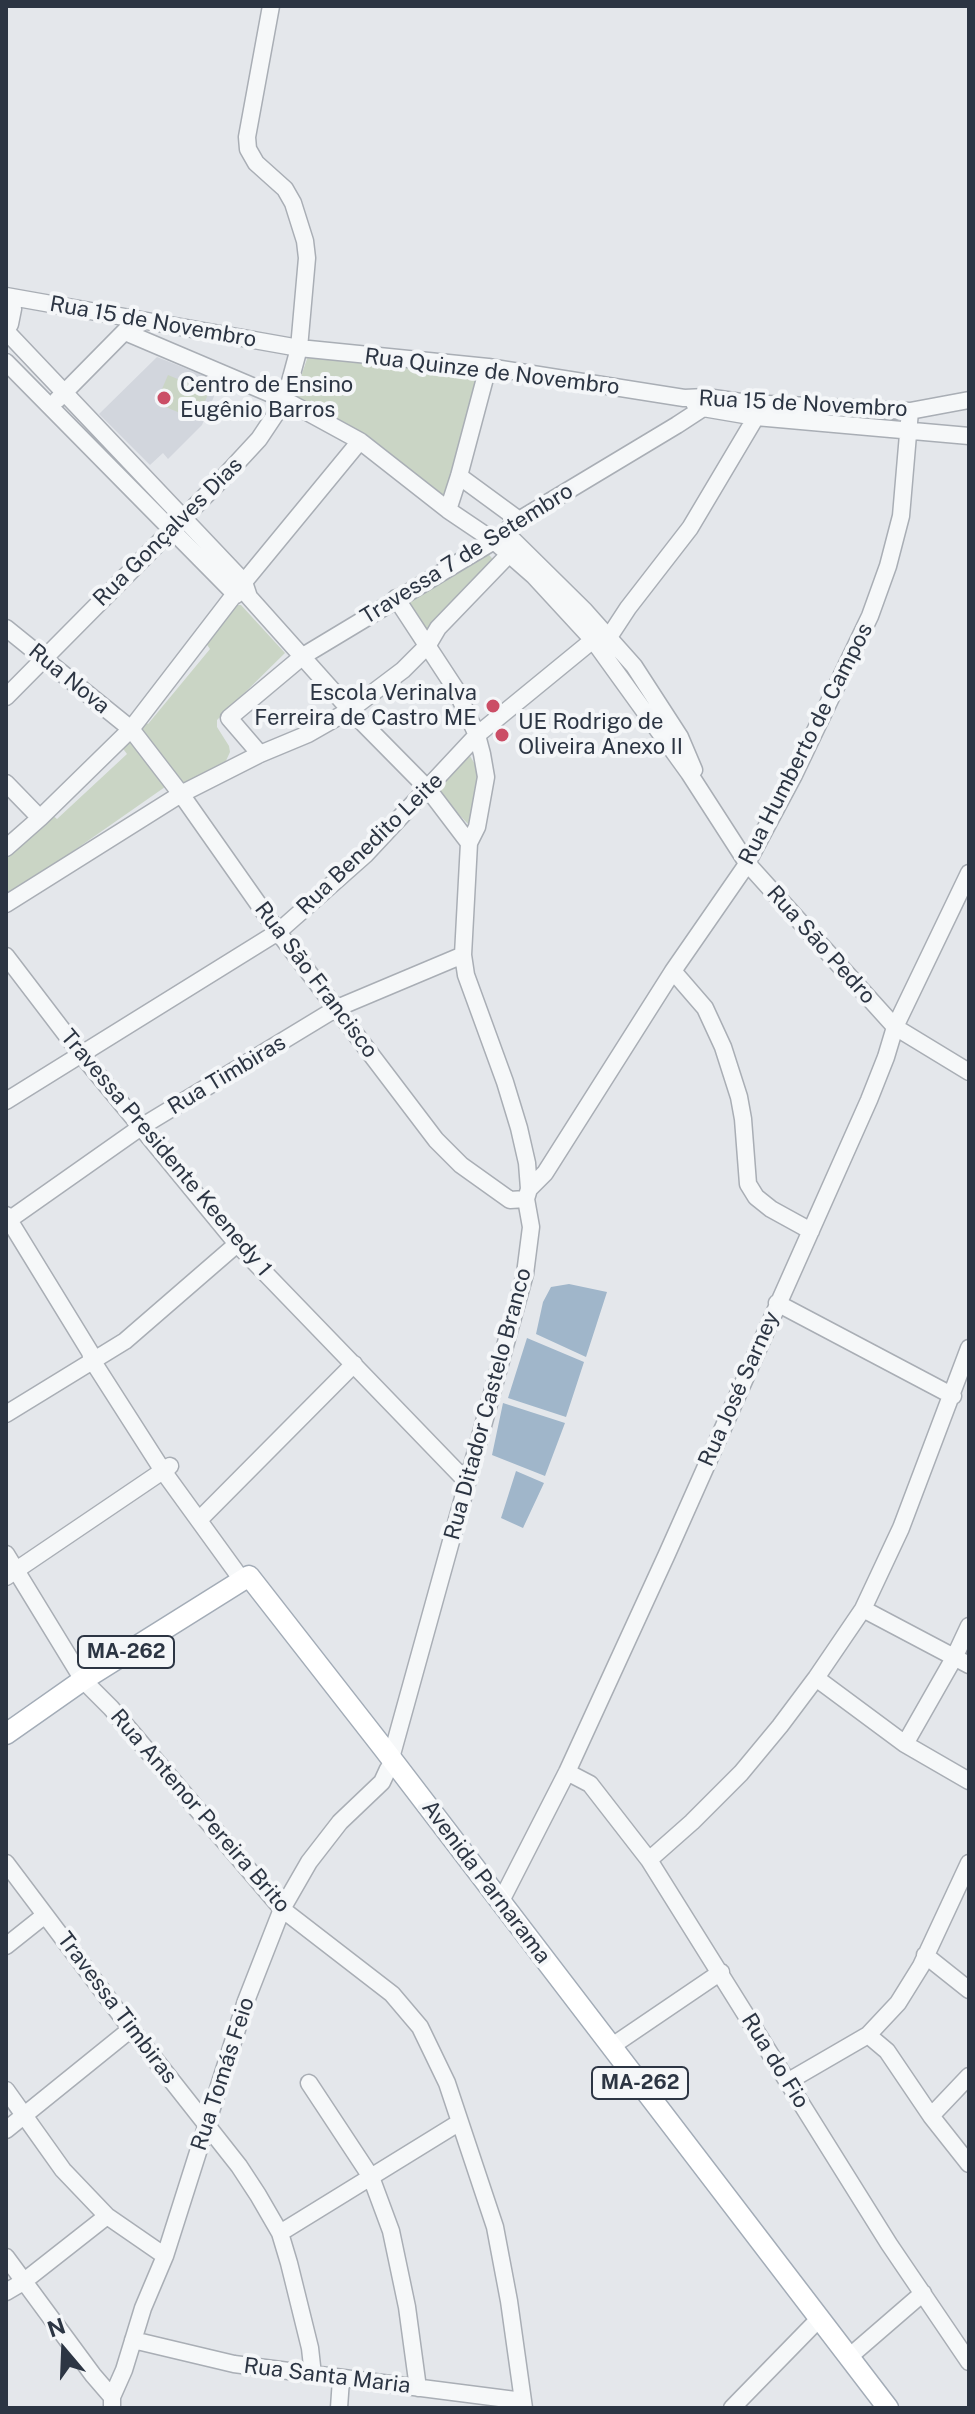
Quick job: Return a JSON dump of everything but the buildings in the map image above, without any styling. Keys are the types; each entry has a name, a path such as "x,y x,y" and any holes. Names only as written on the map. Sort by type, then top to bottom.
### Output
{"main road":[{"name":"Avenida Parnarama","path":"246,1578 758,2245 877,2408"},
{"name":"MA-262","path":"6,1734 83,1680 246,1578"},
{"name":"Avenida Parnarama","path":"816,2322 849,2357 888,2408"}],"street":[{"name":"Rua Gonçalves Dias","path":"6,697 259,439 285,400 299,348 307,258 300,220 285,189 256,163 248,149 247,137 271,6"},
{"name":"Rua 15 de Novembro","path":"6,296 299,348"},
{"path":"6,296 13,309 6,331 350,710 428,789 469,843"},
{"path":"51,406 137,318"},
{"name":"Rua São Pedro","path":"125,332 285,400 360,441 448,510 500,536 534,576 601,638 747,863 895,1027 969,1072"},
{"name":"Rua Quinze de Novembro","path":"299,348 488,367 684,398"},
{"path":"6,362 179,524"},
{"path":"448,510 488,367"},
{"name":"Rua 15 de Novembro","path":"684,398 756,417 969,436"},
{"name":"Rua 15 de Novembro","path":"704,403 910,411 969,400"},
{"name":"Travessa 7 de Setembro","path":"260,754 229,718 303,656 500,536 519,520 704,403"},
{"path":"844,425 849,408"},
{"name":"Rua Humberto de Campos","path":"528,1194 545,1173 673,971 747,863 794,775 870,616 888,566 901,516 910,411"},
{"name":"Rua Benedito Leite","path":"6,1101 278,932 365,855 477,735 601,638 628,608 690,528 756,417"},
{"path":"6,848 131,729 360,441"},
{"path":"459,476 519,520"},
{"path":"6,904 181,794 260,754 308,734 350,710 403,670 428,645 438,628 514,550"},
{"name":"Rua Ditador Castelo Branco","path":"385,1758 525,1274 531,1227 527,1163 512,1104 466,975 463,955 469,843 477,827 486,777 477,735 455,688 396,598"},
{"name":"Rua Nova","path":"6,628 131,729"},
{"name":"Rua São Francisco","path":"131,729 278,932 436,1140 461,1165 510,1200 528,1194"},
{"path":"6,783 40,818"},
{"name":"Rua José Sarney","path":"498,1904 567,1772 869,1100 895,1027 969,873"},
{"name":"Rua Timbiras","path":"7,1219 141,1127 337,1008 463,955"},
{"name":"Travessa Presidente Keenedy 1","path":"6,956 80,1053 237,1244 467,1482"},
{"path":"673,971 705,1008 723,1047 739,1097 748,1184 756,1197 771,1209 811,1231"},
{"name":"Avenida Parnarama","path":"7,1219 167,1469 246,1578"},
{"path":"6,1414 94,1356 125,1341 237,1244"},
{"path":"777,1303 953,1396"},
{"path":"649,1860 741,1773 816,1678 863,1609 901,1528 969,1348"},
{"path":"202,1518 354,1364"},
{"path":"11,1573 167,1469"},
{"name":"Rua Antenor Pereira Brito","path":"6,1554 11,1573 83,1680 282,1909 392,1994 420,2027 447,2083 495,2227 523,2405"},
{"path":"863,1609 962,1661"},
{"path":"905,1744 962,1661 969,1626"},
{"path":"816,1678 905,1744 969,1781"},
{"name":"Rua Tomás Feio","path":"112,2402 165,2256 246,2001 282,1909 309,1862 340,1822 382,1782 385,1758"},
{"name":"Rua do Fio","path":"567,1772 590,1784 649,1860 787,2082 969,2362"},
{"name":"Travessa Timbiras","path":"6,1863 239,2166 280,2233 310,2348 313,2375"},
{"path":"787,2082 868,2035 898,2003 911,1984 969,1863"},
{"path":"6,1946 45,1915"},
{"path":"925,1955 969,1990"},
{"path":"608,2049 721,1972"},
{"path":"6,2130 131,2029"},
{"path":"868,2035 887,2051 931,2116 969,2164"},
{"path":"931,2116 969,2076"},
{"path":"309,2083 371,2177 391,2231 407,2307 418,2388"},
{"path":"6,2090 63,2170 107,2216 165,2256"},
{"path":"280,2233 460,2122"},
{"path":"6,2292 107,2216"},
{"path":"6,2257 112,2402"},
{"path":"849,2357 923,2293"},
{"path":"732,2408 816,2322"},
{"name":"Rua Santa Maria","path":"133,2340 234,2364 523,2405"},
{"path":"339,2408 341,2379"}],"shaded area":[{"name":"Centro de Ensino Eugênio Barros","path":"157,357 220,382 202,425 168,459 163,453 150,465 99,414"}],"green space":[{"path":"308,356 479,373 451,485 444,497 294,397"},
{"path":"168,375 209,392 197,420 156,403"},
{"path":"486,551 495,562 430,633 425,632 401,603"},
{"path":"238,605 285,653 217,720 217,727 229,746 225,763 181,785 136,725 142,718 148,724 210,649 205,642"},
{"path":"131,740 165,787 6,898 6,854 50,813 57,819 127,754 121,746"},
{"path":"470,756 479,771 470,826 439,794 439,788 464,757"}],"water":[{"path":"569,1284 607,1292 586,1357 536,1334 543,1302 551,1287"},
{"path":"527,1338 584,1362 566,1417 508,1398"},
{"path":"503,1403 565,1423 545,1476 492,1455"},
{"path":"516,1471 544,1483 523,1528 501,1518"}],"place":[{"name":"Centro de Ensino Eugênio Barros","path":"164,398"},
{"name":"Escola Verinalva Ferreira de Castro ME","path":"493,706"},
{"name":"UE Rodrigo de Oliveira Anexo II","path":"502,735"}]}
